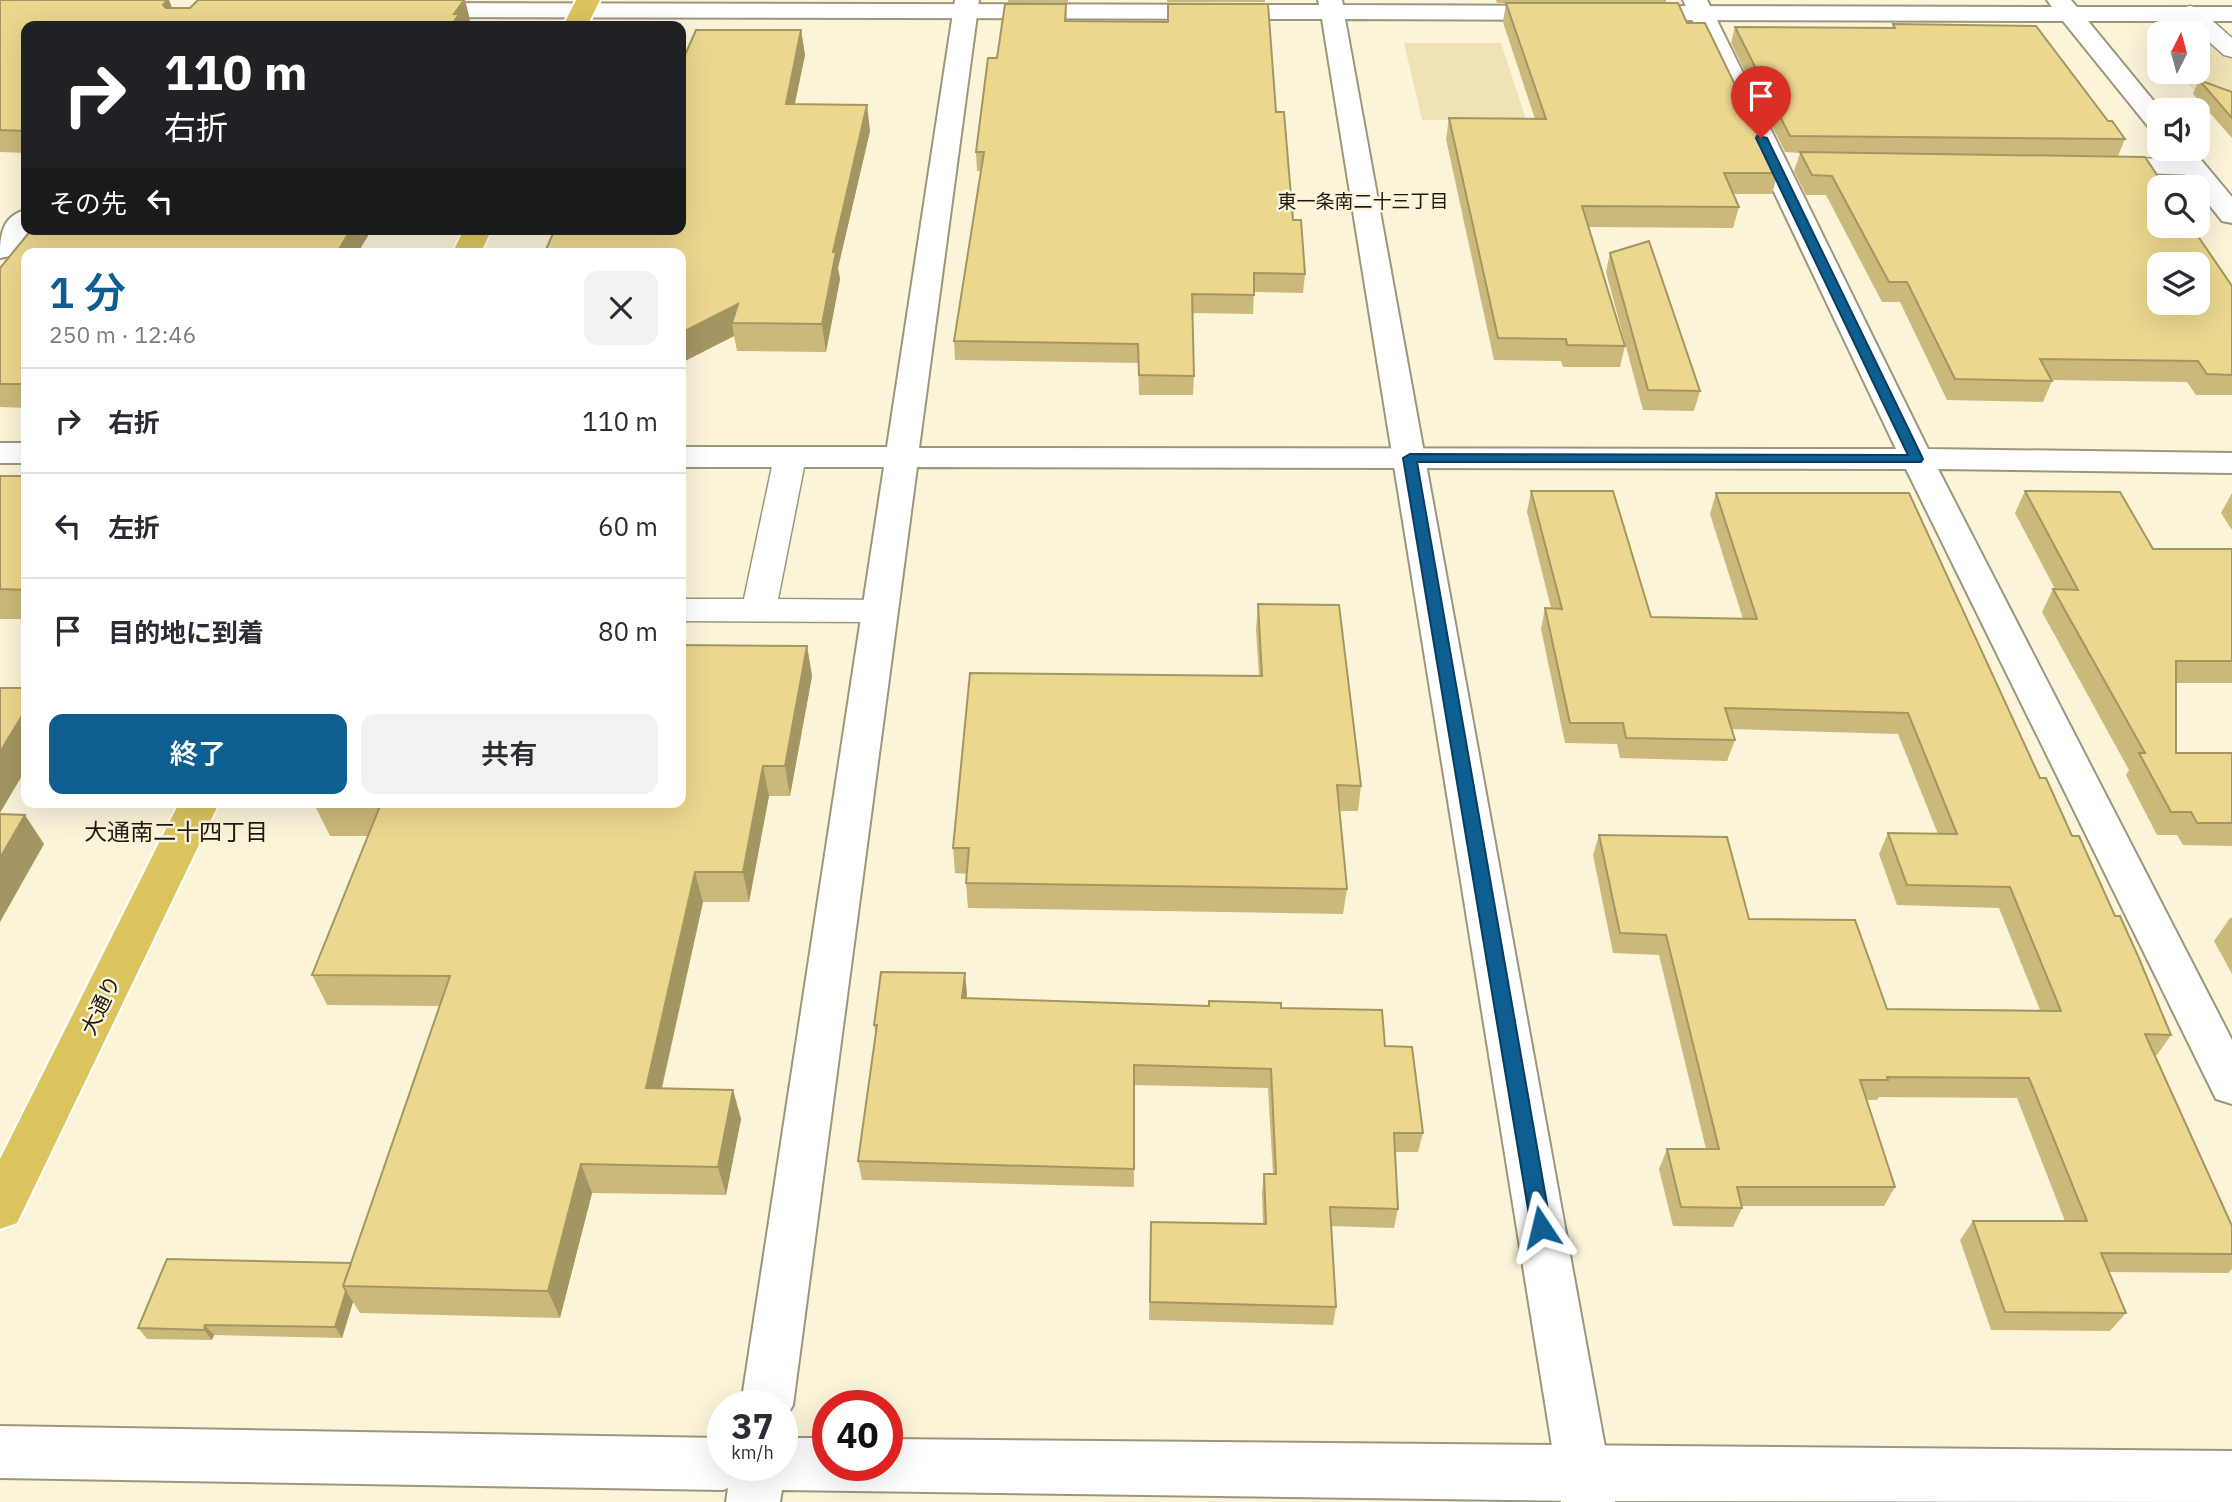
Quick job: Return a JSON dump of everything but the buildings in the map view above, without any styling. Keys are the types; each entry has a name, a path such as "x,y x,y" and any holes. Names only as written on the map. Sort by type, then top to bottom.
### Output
{"highway":[{"name":"大通り","path":"0,1208 197,808"}],"street":[{"path":"769,1390 967,6"},
{"path":"395,10 582,12 967,6 1331,6 1578,13"},
{"path":"1331,6 1586,1488"},
{"path":"1698,7 1787,163 1917,459 2232,1085"},
{"path":"1606,13 1698,7 2064,7 2232,14"},
{"path":"2064,7 2147,109"},
{"path":"2188,161 2232,215"},
{"path":"0,250 21,224"},
{"path":"0,453 21,453"},
{"path":"686,457 1917,459 2232,463"},
{"path":"0,1452 707,1464"},
{"path":"798,1464 1586,1488 2232,1478"},
{"path":"753,1502 756,1481"}],"lane":[{"path":"2190,13 2232,50"},
{"path":"2085,166 2148,161"},
{"path":"759,610 790,457"},
{"path":"686,610 881,611"}],"shaded area":[{"path":"2210,41 2232,41 2232,105 2196,92 2188,84 2210,84"},
{"path":"1404,43 1501,43 1526,120 1422,120"}],"district":[{"name":"東一条南二十三丁目","path":"1363,201"},
{"name":"大通南二十四丁目","path":"176,831"}],"route":[{"path":"1541,1227 1410,458 1917,459 1761,138"}]}
